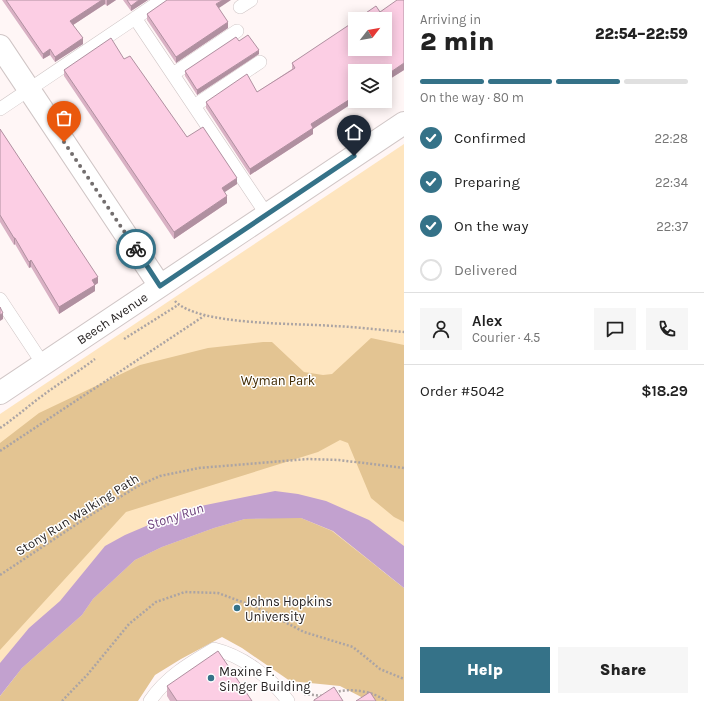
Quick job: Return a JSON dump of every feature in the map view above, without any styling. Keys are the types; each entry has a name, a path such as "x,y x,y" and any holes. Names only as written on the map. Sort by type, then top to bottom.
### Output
{"street":[{"path":"0,46 160,286"},
{"name":"Beech Avenue","path":"0,393 404,123"}],"lane":[{"path":"0,109 162,0"},
{"path":"240,7 251,0"},
{"path":"135,18 267,215"},
{"path":"173,74 237,31"},
{"path":"194,106 260,62"},
{"path":"0,299 43,364"},
{"path":"150,701 169,679 214,649 226,652 258,670 285,697"}],"path":[{"path":"160,286 178,305 204,316 249,322 334,326 404,332"},
{"path":"122,340 178,305"},
{"path":"0,451 204,316"},
{"path":"0,428 41,396 78,372 99,355"},
{"name":"Stony Run Walking Path","path":"0,575 89,516 138,486 160,476 199,468 308,459 339,460 404,468"},
{"path":"331,694 337,692 360,691 380,696 386,701"},
{"path":"285,697 326,696"}],"green space":[{"name":"Wyman Park","path":"404,144 404,561 0,680 0,414"},
{"path":"371,338 404,345 404,522 394,517 371,498 348,443 340,440 318,452 126,512 0,650 0,443 39,413 140,365 208,348 272,342 304,372 323,375 332,374"},
{"name":"Johns Hopkins University","path":"301,518 332,531 404,588 404,701 369,701 340,686 290,681 242,648 222,637 155,675 138,701 0,701 0,696 22,668 82,615 93,599 135,560 162,547 214,528 245,519"}],"water":[{"name":"Stony Run","path":"275,491 298,494 326,501 369,520 404,546 404,588 333,531 301,518 245,519 214,528 162,547 135,560 93,599 82,615 22,668 0,696 0,663 29,628 60,601 105,546 125,535 186,509"}],"building":[{"path":"6,0 102,0 70,21 83,38 55,57 50,49 43,54"},
{"path":"127,0 139,0 131,6"},
{"path":"167,0 223,0 216,4 228,22 176,57 147,14"},
{"path":"397,0 404,0 404,63 392,71 392,64 348,64 348,100 311,124 313,128 250,169 206,102 247,74 257,92 295,68 292,63 348,26 348,56 392,56 392,12 380,12"},
{"path":"376,6 380,12 367,12"},
{"path":"248,35 259,50 197,90 185,71 236,37 239,41"},
{"path":"111,38 124,59 130,56 187,137 203,127 237,178 222,188 227,196 174,232 64,70"},
{"path":"0,129 98,277 92,280 95,285 59,307 31,260 29,262 0,215"},
{"path":"0,307 3,313 0,315"},
{"name":"Maxine F. Singer Building","path":"218,651 252,701 177,701 167,686"},
{"path":"334,687 343,701 314,701 314,700"},
{"path":"370,692 376,701 356,701"}],"way so far":[{"path":"64,142 136,249"}],"place":[{"name":"Johns Hopkins University","path":"237,608"},
{"name":"Maxine F. Singer Building","path":"211,678"}],"route":[{"path":"136,249 160,286 354,156"}]}
